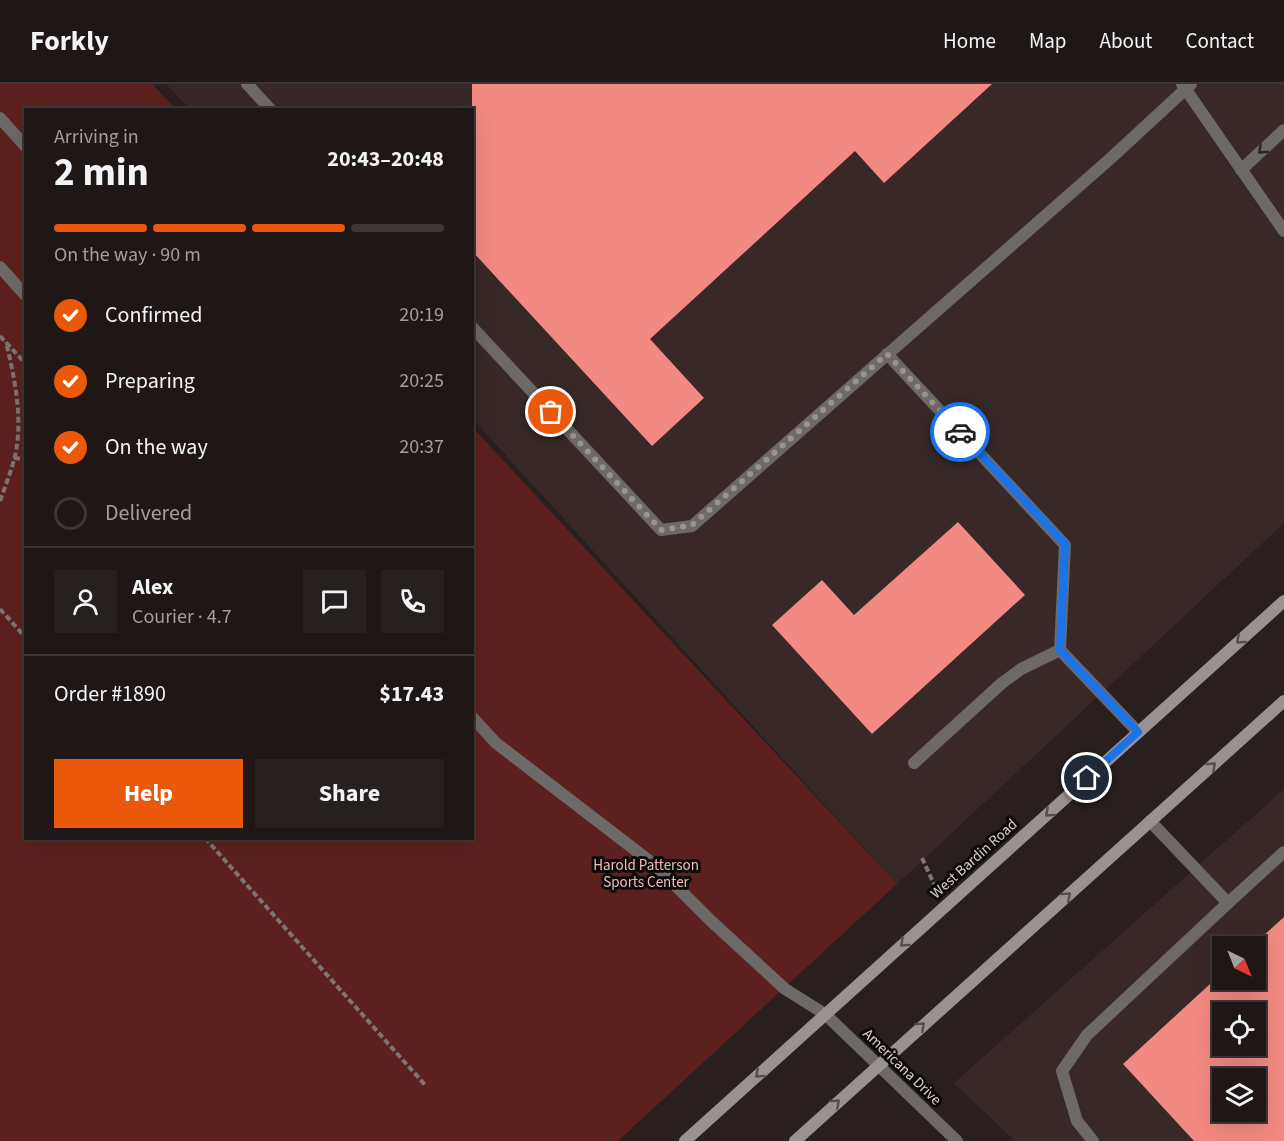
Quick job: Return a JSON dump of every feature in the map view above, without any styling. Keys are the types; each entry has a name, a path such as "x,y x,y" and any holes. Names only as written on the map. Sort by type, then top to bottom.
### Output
{"main road":[{"name":"West Bardin Road","path":"685,1141 1284,601"},
{"path":"795,1141 1284,700"}],"street":[{"path":"247,84 269,108"},
{"path":"474,329 661,530 692,525 1111,158 1186,86 1284,231"},
{"path":"0,118 24,145"},
{"path":"1241,170 1284,130"},
{"path":"0,267 24,294"},
{"path":"887,354 1065,544 1060,650 1138,732"},
{"path":"914,763 1002,683 1021,669 1060,650"},
{"name":"Americana Drive","path":"474,719 496,743 656,866 711,921 785,989 825,1014 957,1141"},
{"path":"1150,821 1228,903"},
{"path":"1093,1141 1077,1121 1062,1071 1087,1035 1284,852"}],"path":[{"path":"0,336 24,362"},
{"path":"0,501 14,458 18,429 14,376 6,342"},
{"path":"14,458 24,459"},
{"path":"0,609 24,636"},
{"path":"207,840 426,1086"},
{"path":"922,858 935,886"}],"shaded area":[{"path":"166,84 1284,84 1284,523 897,884 474,420 474,108 189,108"},
{"path":"1284,789 1284,1141 1015,1141 954,1083"}],"green space":[{"name":"Harold Patterson Sports Center","path":"0,84 152,84 175,108 24,108 24,840 474,840 474,429 897,884 618,1141 0,1141"}],"building":[{"path":"472,84 992,84 884,183 855,151 650,339 704,398 652,446 474,253 474,108 472,108"},
{"path":"958,522 1025,595 872,734 772,625 822,580 854,615"},
{"path":"1284,917 1284,1141 1194,1141 1123,1064 1212,982 1212,990 1266,990 1266,936 1263,936"}],"way so far":[{"path":"551,412 661,530 692,525 887,354 960,432"}],"route":[{"path":"960,432 1065,544 1060,650 1138,732 1087,778"}]}
